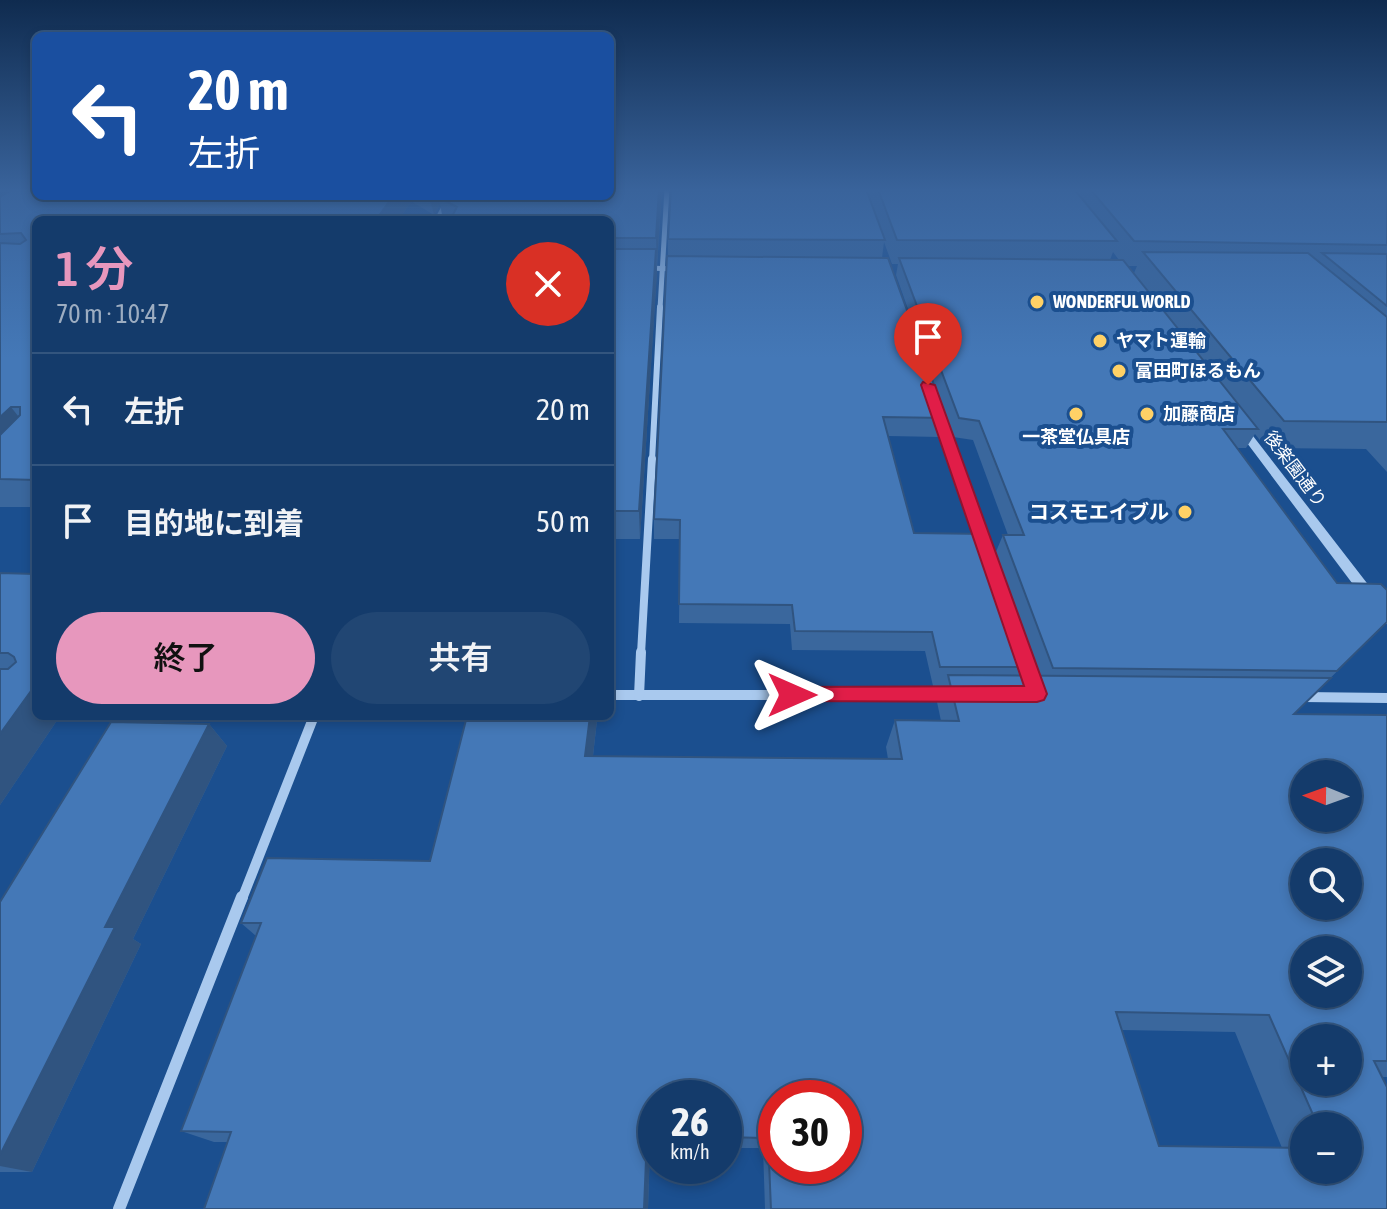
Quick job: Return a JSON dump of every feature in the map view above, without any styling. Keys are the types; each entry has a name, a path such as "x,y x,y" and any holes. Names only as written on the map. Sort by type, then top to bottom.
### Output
{"street":[{"path":"639,696 665,245"},
{"path":"637,268 679,269"},
{"path":"939,415 985,547"},
{"name":"後楽園通り","path":"1235,420 1387,619"},
{"path":"614,695 957,695"},
{"path":"1292,697 1387,698"},
{"path":"119,1209 312,720"}],"building":[{"path":"0,245 32,245 32,480 0,479 0,435 20,415 20,407 11,407 0,417"},
{"path":"614,249 656,249 639,511 614,511"},
{"path":"1143,252 1308,253 1387,317 1387,422 1284,421"},
{"path":"1322,253 1387,254 1387,306"},
{"path":"667,256 888,258 946,418 883,417 914,533 988,534 1036,667 940,667 932,632 795,631 792,605 679,604 680,520 654,519"},
{"path":"899,258 1123,260 1258,429 1223,429 1337,583 1381,584 1387,590 1387,622 1337,671 1053,668 1003,535 1024,535 979,421 959,418"},
{"path":"0,573 32,574 32,690 0,734 0,669 8,669 16,662 8,653 0,653"},
{"path":"948,675 1331,678 1294,714 1387,715 1387,1061 1374,1061 1387,1087 1387,1209 771,1209 770,1184 862,1184 862,1080 758,1080 758,1138 742,1137 742,1080 638,1080 638,1184 645,1184 644,1209 204,1209 231,1132 181,1131 261,923 241,923 267,858 430,861 466,720 590,720 585,756 902,759 895,720 959,721","holes":["1116,1012 1269,1015 1290,1063 1290,1024 1362,1024 1362,1096 1305,1096 1312,1112 1362,1112 1362,1184 1290,1184 1290,1148 1159,1146"]},
{"path":"111,722 209,724 105,927 115,927 0,1155 0,902"}],"place":[{"name":"WONDERFUL WORLD","path":"1037,302"},
{"name":"ヤマト運輸","path":"1100,341"},
{"name":"富田町ほるもん","path":"1119,371"},
{"name":"一茶堂仏具店","path":"1076,414"},
{"name":"加藤商店","path":"1147,414"},
{"name":"コスモエイブル","path":"1185,512"}],"route":[{"path":"792,695 1037,694 928,385"}]}
